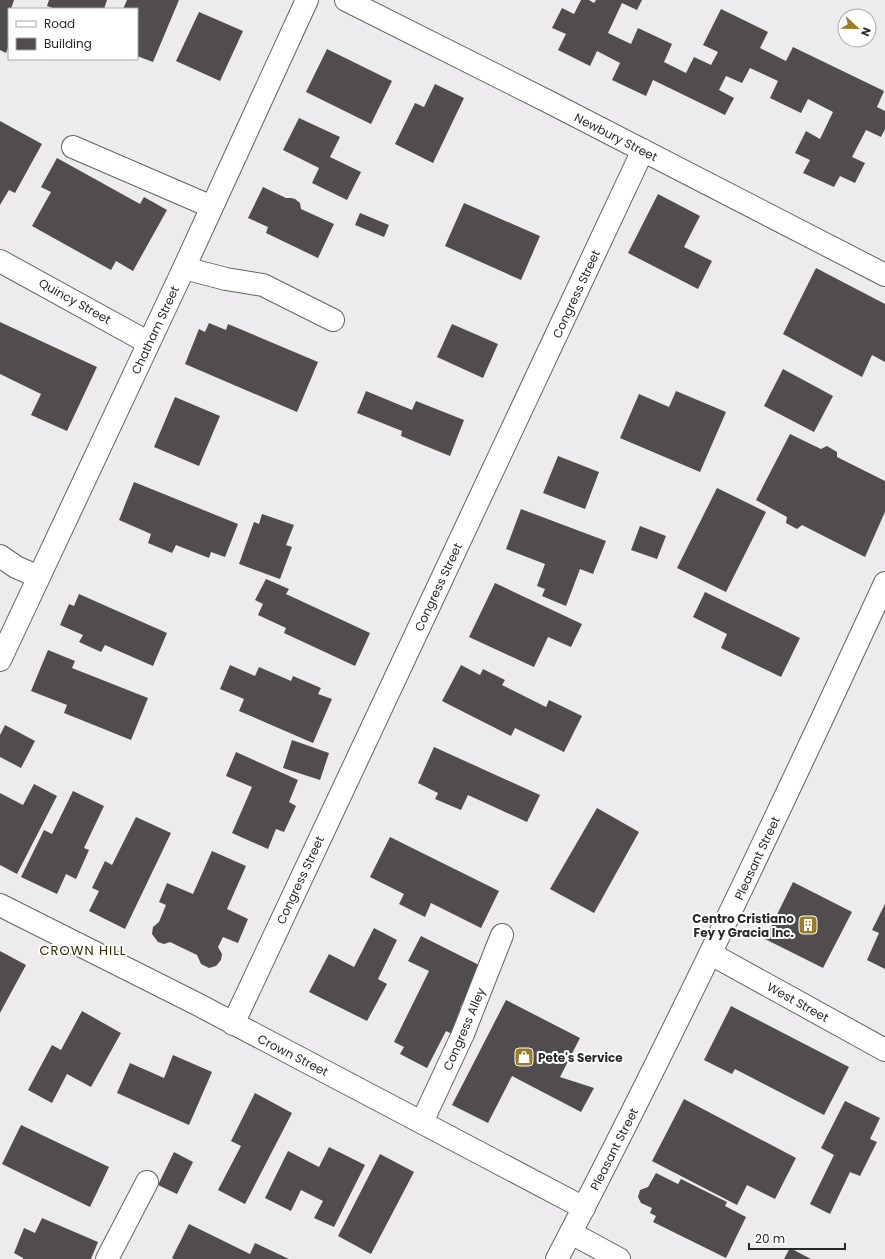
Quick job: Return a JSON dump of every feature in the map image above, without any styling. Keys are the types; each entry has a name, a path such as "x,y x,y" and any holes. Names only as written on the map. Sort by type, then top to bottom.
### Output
{"street":[{"name":"Chatham Street","path":"0,660 184,268 307,0"},
{"name":"Newbury Street","path":"346,0 643,150 885,275"},
{"path":"73,146 212,207"},
{"name":"Congress Street","path":"233,1024 643,150"},
{"name":"Quincy Street","path":"0,261 149,343"},
{"path":"184,268 226,279 263,285 333,320"},
{"path":"0,556 16,567 39,577"},
{"name":"Pleasant Street","path":"558,1259 711,954 790,790 885,583"},
{"name":"Crown Street","path":"0,905 422,1122 584,1208"},
{"name":"Congress Alley","path":"422,1122 462,1034 502,935"},
{"name":"West Street","path":"711,954 885,1050"},
{"path":"107,1259 147,1182"},
{"path":"571,1233 619,1259"}],"building":[{"path":"0,0 14,0 11,8 8,8 8,48 6,53 0,50"},
{"path":"49,0 107,0 104,8 53,8 47,6"},
{"path":"127,0 179,0 153,62 138,56 138,8 123,8"},
{"path":"581,0 589,0 594,3 596,0 642,0 637,10 622,3 608,33 631,44 638,28 672,44 664,62 686,73 694,57 711,65 718,52 703,45 721,9 768,32 760,48 786,61 793,47 884,91 877,107 885,111 885,129 881,137 866,130 852,157 865,163 855,183 840,176 834,187 803,173 810,160 795,153 806,131 820,139 833,112 808,99 801,113 770,98 778,81 750,68 742,83 726,76 719,90 734,98 725,115 653,80 646,96 612,80 620,63 597,51 590,66 558,50 566,34 552,28 562,8 574,14"},
{"path":"199,12 243,31 220,81 176,61"},
{"path":"327,49 392,81 371,124 306,92"},
{"path":"435,84 464,98 433,163 395,144 415,103 424,107"},
{"path":"299,118 340,137 330,157 361,172 347,200 312,183 319,168 283,150"},
{"path":"0,121 42,144 15,193 9,190 0,205"},
{"path":"57,158 140,204 144,197 167,210 133,271 116,261 111,270 32,226 51,192 41,187"},
{"path":"263,187 286,198 295,199 300,203 301,209 334,224 318,258 266,233 268,227 248,218"},
{"path":"658,194 700,216 684,247 712,261 698,289 628,253"},
{"path":"464,203 540,236 521,280 445,246"},
{"path":"360,213 389,225 384,237 355,225"},
{"path":"816,268 885,304 885,362 872,355 862,377 783,334"},
{"path":"0,322 97,367 67,431 31,415 41,394 0,374"},
{"path":"209,323 226,330 228,324 318,362 297,412 185,364 199,329 205,332"},
{"path":"452,324 498,344 483,378 437,357"},
{"path":"783,369 833,396 814,432 764,406"},
{"path":"366,391 412,410 416,401 464,420 450,456 401,436 402,431 357,413"},
{"path":"676,391 726,412 700,472 620,438 639,394 669,407"},
{"path":"175,397 220,416 199,466 154,447"},
{"path":"790,434 821,449 827,446 837,452 837,457 885,481 885,512 865,557 802,525 797,529 786,523 787,517 756,500"},
{"path":"558,456 599,472 585,509 543,493"},
{"path":"134,482 238,524 225,557 211,552 209,558 176,545 172,553 148,543 151,534 119,520"},
{"path":"717,488 766,512 726,592 677,568"},
{"path":"521,509 606,541 593,574 580,569 566,606 542,596 545,589 537,586 545,564 506,549"},
{"path":"262,514 294,525 286,545 292,547 280,579 239,564 254,522 259,524"},
{"path":"640,526 666,536 657,559 631,550"},
{"path":"266,579 289,589 286,594 370,633 355,666 284,633 286,628 258,615 263,604 255,600"},
{"path":"495,583 582,624 571,647 548,637 534,667 469,637"},
{"path":"705,592 800,638 781,677 721,648 727,634 693,617"},
{"path":"79,594 167,633 153,666 105,645 101,652 79,642 83,635 60,625 69,604 74,606"},
{"path":"48,650 75,661 72,668 148,698 131,740 64,713 67,705 31,691"},
{"path":"230,665 255,676 259,667 291,681 293,676 321,688 318,694 332,699 313,743 239,711 244,699 220,689"},
{"path":"461,665 480,675 483,669 505,680 502,685 546,707 549,700 582,716 564,752 515,728 511,736 442,701"},
{"path":"5,725 35,741 21,768 0,757 0,735"},
{"path":"292,740 329,753 320,780 283,768"},
{"path":"434,747 540,795 527,822 468,795 461,810 435,799 438,793 418,783"},
{"path":"236,752 298,780 289,802 296,806 284,832 276,829 268,849 232,833 252,787 226,776"},
{"path":"34,784 57,796 17,874 0,865 0,793 23,805"},
{"path":"73,791 104,806 84,848 89,850 76,879 66,874 57,894 21,877 44,830 52,834"},
{"path":"597,808 639,832 594,913 550,889"},
{"path":"136,817 171,833 125,929 89,911 99,891 92,888 105,861 112,865"},
{"path":"390,837 499,891 481,928 431,903 425,917 399,904 404,894 370,877"},
{"path":"212,851 246,866 227,909 248,919 238,943 223,937 218,947 222,954 221,960 216,966 209,968 201,964 197,955 170,942 164,944 158,942 152,934 153,927 159,922 166,905 159,902 167,883 193,894"},
{"name":"Centro Cristiano Fey y Gracia Inc.","path":"793,882 852,912 823,968 765,939"},
{"path":"885,904 885,969 867,960 879,933 872,930"},
{"path":"374,928 397,940 378,979 387,984 367,1021 309,992 329,954 354,967"},
{"path":"421,936 481,966 460,1008 464,1010 452,1034 446,1031 427,1068 400,1054 404,1047 394,1042 429,971 408,961"},
{"path":"0,951 26,965 0,1013"},
{"name":"Pete's Service","path":"506,1000 580,1038 560,1077 594,1088 581,1112 512,1076 488,1123 452,1105"},
{"path":"731,1006 849,1067 824,1115 735,1069 732,1074 704,1060"},
{"path":"82,1011 121,1033 91,1087 67,1074 52,1103 28,1090 52,1045 61,1050"},
{"path":"173,1055 212,1072 189,1125 117,1093 130,1063 164,1078"},
{"path":"255,1093 292,1113 245,1204 218,1190 241,1146 231,1141"},
{"path":"684,1099 796,1158 775,1199 747,1185 737,1205 652,1161"},
{"path":"845,1101 880,1118 870,1139 877,1142 860,1176 850,1172 830,1214 810,1204 834,1155 821,1148"},
{"path":"21,1125 109,1167 90,1207 2,1164"},
{"path":"329,1147 365,1165 334,1227 314,1218 323,1201 301,1190 291,1211 265,1198 288,1151 319,1167"},
{"path":"174,1152 193,1162 177,1194 158,1185"},
{"path":"380,1154 414,1172 371,1254 338,1236"},
{"path":"656,1173 678,1184 681,1179 727,1202 725,1206 746,1217 726,1258 653,1222 656,1216 650,1213 652,1208 641,1203 638,1197 640,1190 648,1187"},
{"path":"42,1218 98,1242 91,1259 23,1259 14,1253 24,1228 35,1233"},
{"path":"189,1224 250,1254 255,1243 289,1259 174,1259 172,1258"},
{"path":"790,1248 811,1259 784,1259"}],"place":[{"name":"Centro Cristiano Fey y Gracia Inc.","path":"808,925"},
{"name":"Pete's Service","path":"524,1057"}],"district":[{"name":"CROWN HILL","path":"83,950"}]}
